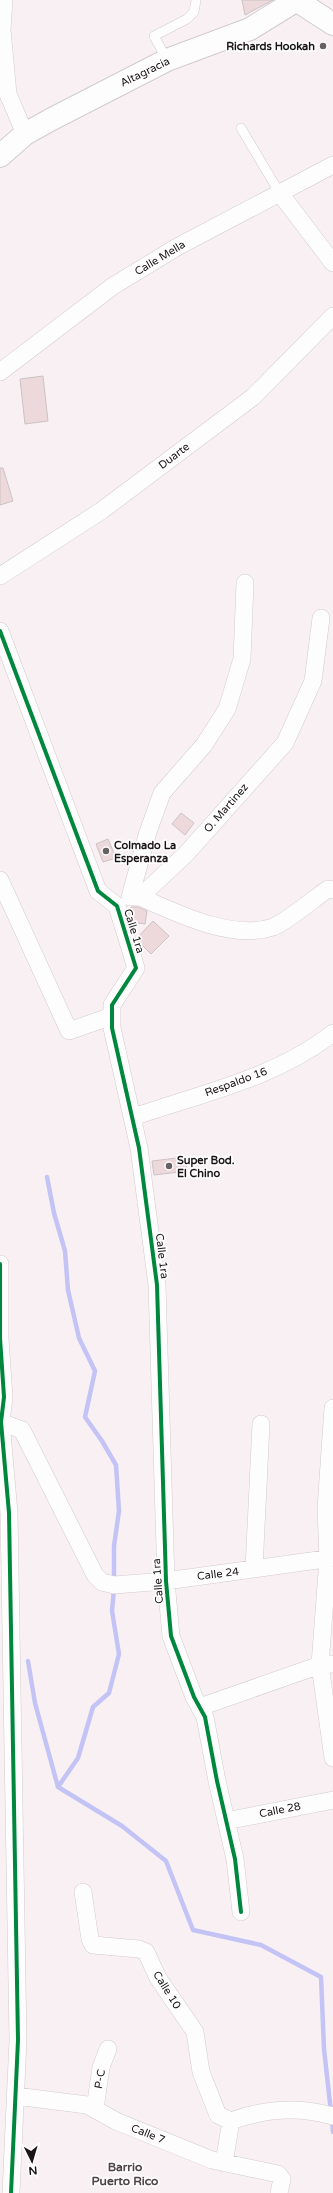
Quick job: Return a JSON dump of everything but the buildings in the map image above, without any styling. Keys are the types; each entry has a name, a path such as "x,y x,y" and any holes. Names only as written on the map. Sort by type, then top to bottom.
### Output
{"street":[{"path":"4,0 2,30 8,94 25,134"},
{"path":"296,0 333,24"},
{"name":"Altagracia","path":"0,156 25,134 167,60 250,29 296,0"},
{"name":"Calle Mella","path":"0,372 113,286 177,247 279,192 333,165"},
{"path":"279,192 333,262"},
{"name":"Duarte","path":"0,576 101,511 253,397 333,316"},
{"path":"245,583 242,659 227,709 204,745 162,793 148,832 129,900 200,923 246,930 273,927 328,889 333,890"},
{"name":"O. Martinez","path":"129,900 186,854 285,743 313,681 321,618"},
{"name":"Calle 1ra","path":"0,631 98,891 129,900 136,968 112,1006 112,1028 139,1148 157,1285 166,1581 172,1636 194,1697 205,1716 216,1781 235,1859 241,1912"},
{"path":"0,880 69,1031 112,1016"},
{"name":"Respaldo 16","path":"132,1117 263,1074 320,1043 333,1033"},
{"path":"0,1264 0,1338 4,1397 1,1422 9,1513 18,2040 11,2193"},
{"path":"333,1408 326,1508 331,1559 326,1664 333,1758"},
{"name":"Calle 24","path":"1,1422 22,1430 95,1574 102,1582 114,1585 166,1581 331,1559"},
{"path":"254,1569 261,1424"},
{"path":"200,1707 326,1664"},
{"name":"Calle 28","path":"226,1821 333,1800"},
{"name":"Calle 10","path":"83,1892 90,1939 94,1945 139,1949 146,1952 158,1978 195,2032 201,2072 218,2115 231,2121"},
{"name":"P-C","path":"95,2109 101,2067 108,2049"},
{"name":"Calle 7","path":"16,2096 87,2105 116,2121 224,2163 278,2174 282,2179 279,2193"},
{"path":"224,2163 231,2121 255,2112 304,2109 327,2114"}],"lane":[{"path":"167,60 154,36 187,19 194,12 196,0"},
{"path":"241,128 279,192"}],"waterway":[{"path":"47,1177 54,1213 65,1251 68,1290 79,1338 95,1371 85,1417 102,1441 116,1465 119,1511 114,1546 114,1581"},
{"path":"58,1787 78,1758 93,1707 109,1693 119,1654 112,1611 114,1589"},
{"path":"28,1661 35,1703 58,1787 122,1826 166,1861 193,1930 261,1945 321,1977 324,2049 331,2112"},
{"path":"332,2119 333,2132"}],"cycle path":[{"path":"0,631 98,891 117,906 136,968 112,1005 112,1028 139,1148 157,1285 166,1581 171,1636 194,1697 205,1717 217,1781 235,1859 241,1912"},
{"path":"0,1264 0,1338 4,1397 1,1422 9,1513 18,2040 11,2193"}],"place":[{"name":"Richards Hookah","path":"323,46"},
{"name":"Colmado La Esperanza","path":"106,851"},
{"name":"Super Bod. El Chino","path":"169,1166"}],"district":[{"name":"Barrio Puerto Rico","path":"125,2174"}]}
